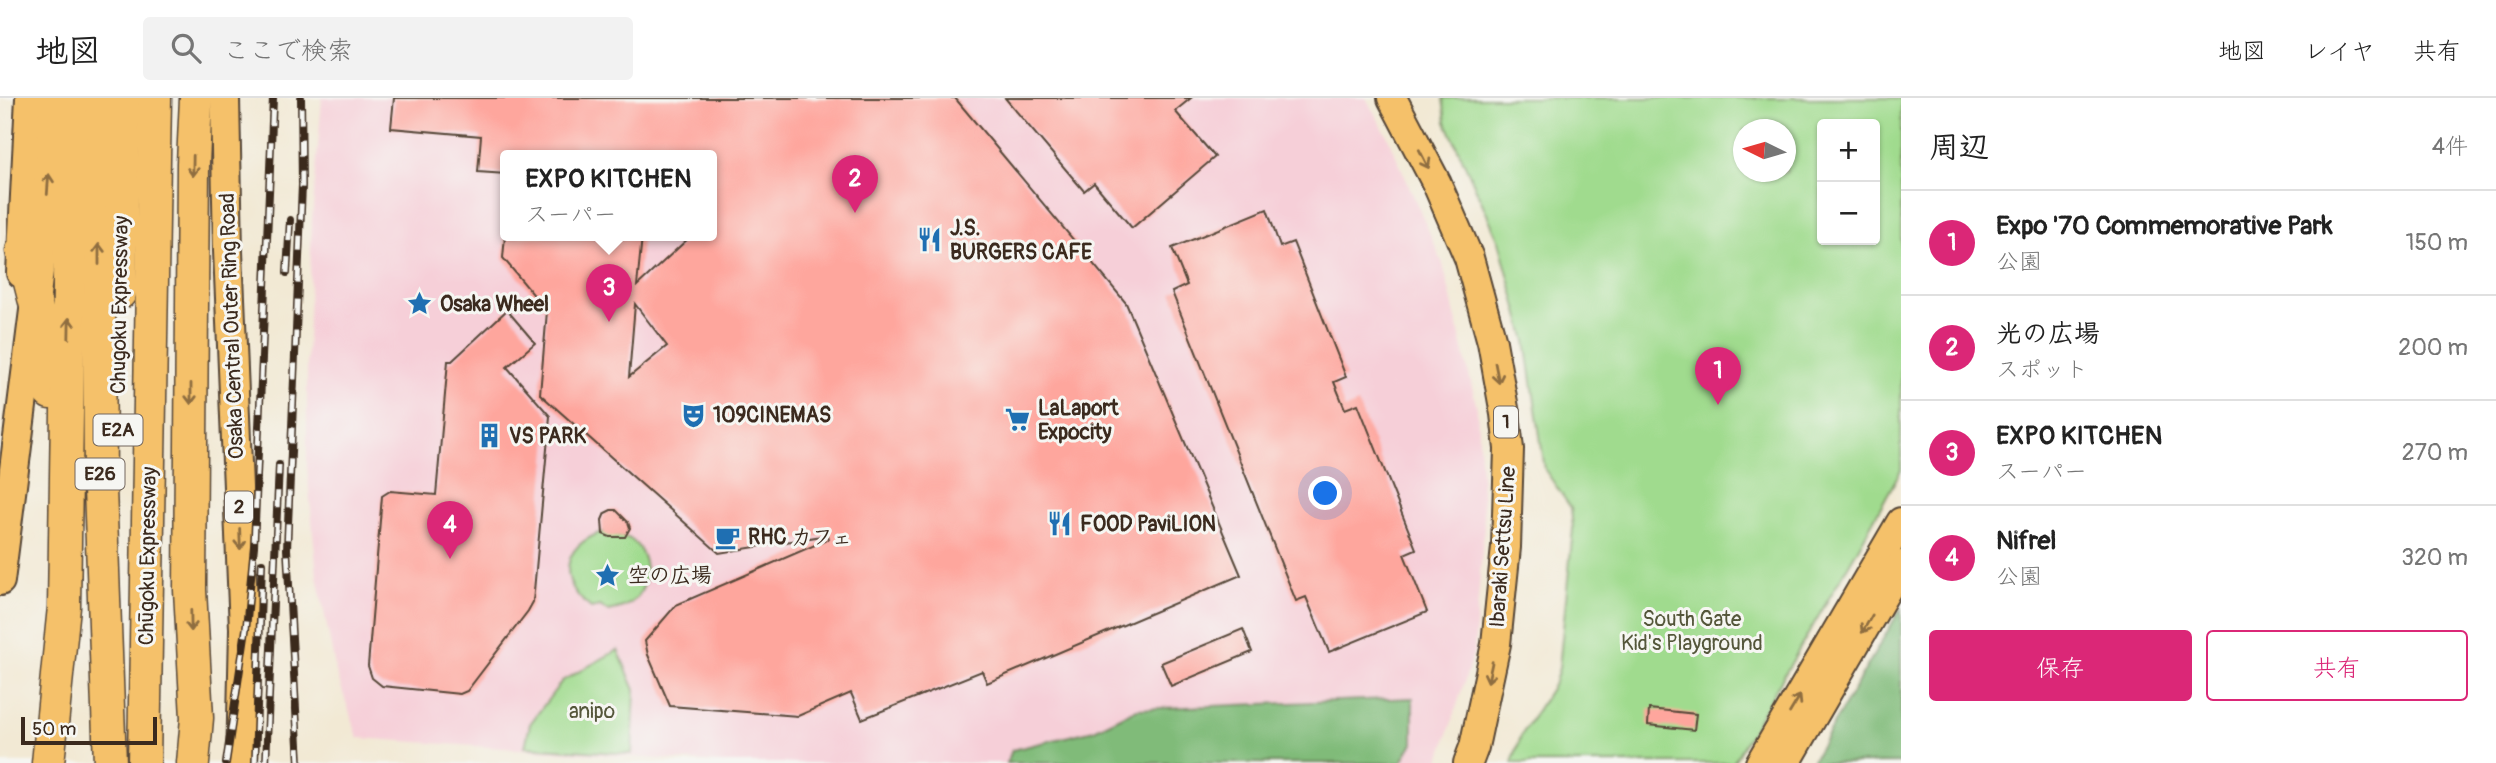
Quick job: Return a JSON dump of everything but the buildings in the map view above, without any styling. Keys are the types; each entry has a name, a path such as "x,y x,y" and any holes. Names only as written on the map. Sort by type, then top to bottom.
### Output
{"highway":[{"path":"48,761 64,607 70,98"},
{"name":"E26","path":"99,98 100,488 111,763"},
{"name":"Chugoku Expressway","path":"111,763 124,98"},
{"name":"Chūgoku Expressway","path":"145,763 155,98"},
{"name":"E2A","path":"150,464 165,347 172,98"},
{"path":"193,763 197,718 190,590 192,177 196,98"},
{"path":"22,251 45,341 50,389 45,607 48,761"}],"main road":[{"path":"8,506 30,98"},
{"path":"0,580 47,206 54,98"},
{"name":"Osaka Central Outer Ring Road","path":"225,98 228,251 244,629 241,763"},
{"path":"228,251 241,98"},
{"name":"Ibaraki Settsu Line","path":"1392,98 1437,184 1469,258 1492,342 1505,414 1509,449 1506,547 1496,645 1474,747 1468,763"},
{"path":"1760,763 1901,522"},
{"path":"1786,763 1901,565"}],"shaded area":[{"path":"322,98 1366,98 1387,135 1443,264 1477,408 1484,526 1474,651 1439,763 720,763 358,738 336,672 317,576 307,466 307,359 312,220"}],"green space":[{"name":"South Gate Kid's Playground","path":"1443,98 1901,98 1901,470 1733,763 1512,763 1521,736 1555,682 1559,668 1573,529 1571,508 1545,470 1526,341 1499,241 1446,122"},
{"name":"空の広場","path":"602,532 633,541 644,558 646,567 646,577 639,595 623,607 607,611 600,606 591,608 580,598 573,587 568,566 578,546"},
{"path":"1901,608 1901,763 1811,763"},
{"name":"anipo","path":"618,650 635,690 632,754 525,747 530,724 562,681"},
{"path":"1413,698 1413,743 1401,763 1007,763 1012,750 1094,730 1137,709"}],"railway":[{"path":"226,763 246,629 254,546 273,98"},
{"path":"299,763 287,549 302,185 301,98"},
{"path":"287,273 290,220"},
{"path":"266,763 279,465"},
{"path":"255,763 262,563"}],"place":[{"name":"光の広場","path":"855,213"},
{"name":"J.S. BURGERS CAFE","path":"930,240"},
{"name":"Osaka Wheel","path":"420,304"},
{"name":"EXPO KITCHEN","path":"609,322"},
{"name":"Expo '70 Commemorative Park","path":"1718,405"},
{"name":"109CINEMAS","path":"693,415"},
{"name":"LaLaport Expocity","path":"1018,420"},
{"name":"VS PARK","path":"489,436"},
{"name":"FOOD PaviLION","path":"1060,524"},
{"name":"RHC カフェ","path":"728,537"},
{"name":"Nifrel","path":"450,559"},
{"name":"空の広場","path":"608,575"}]}
